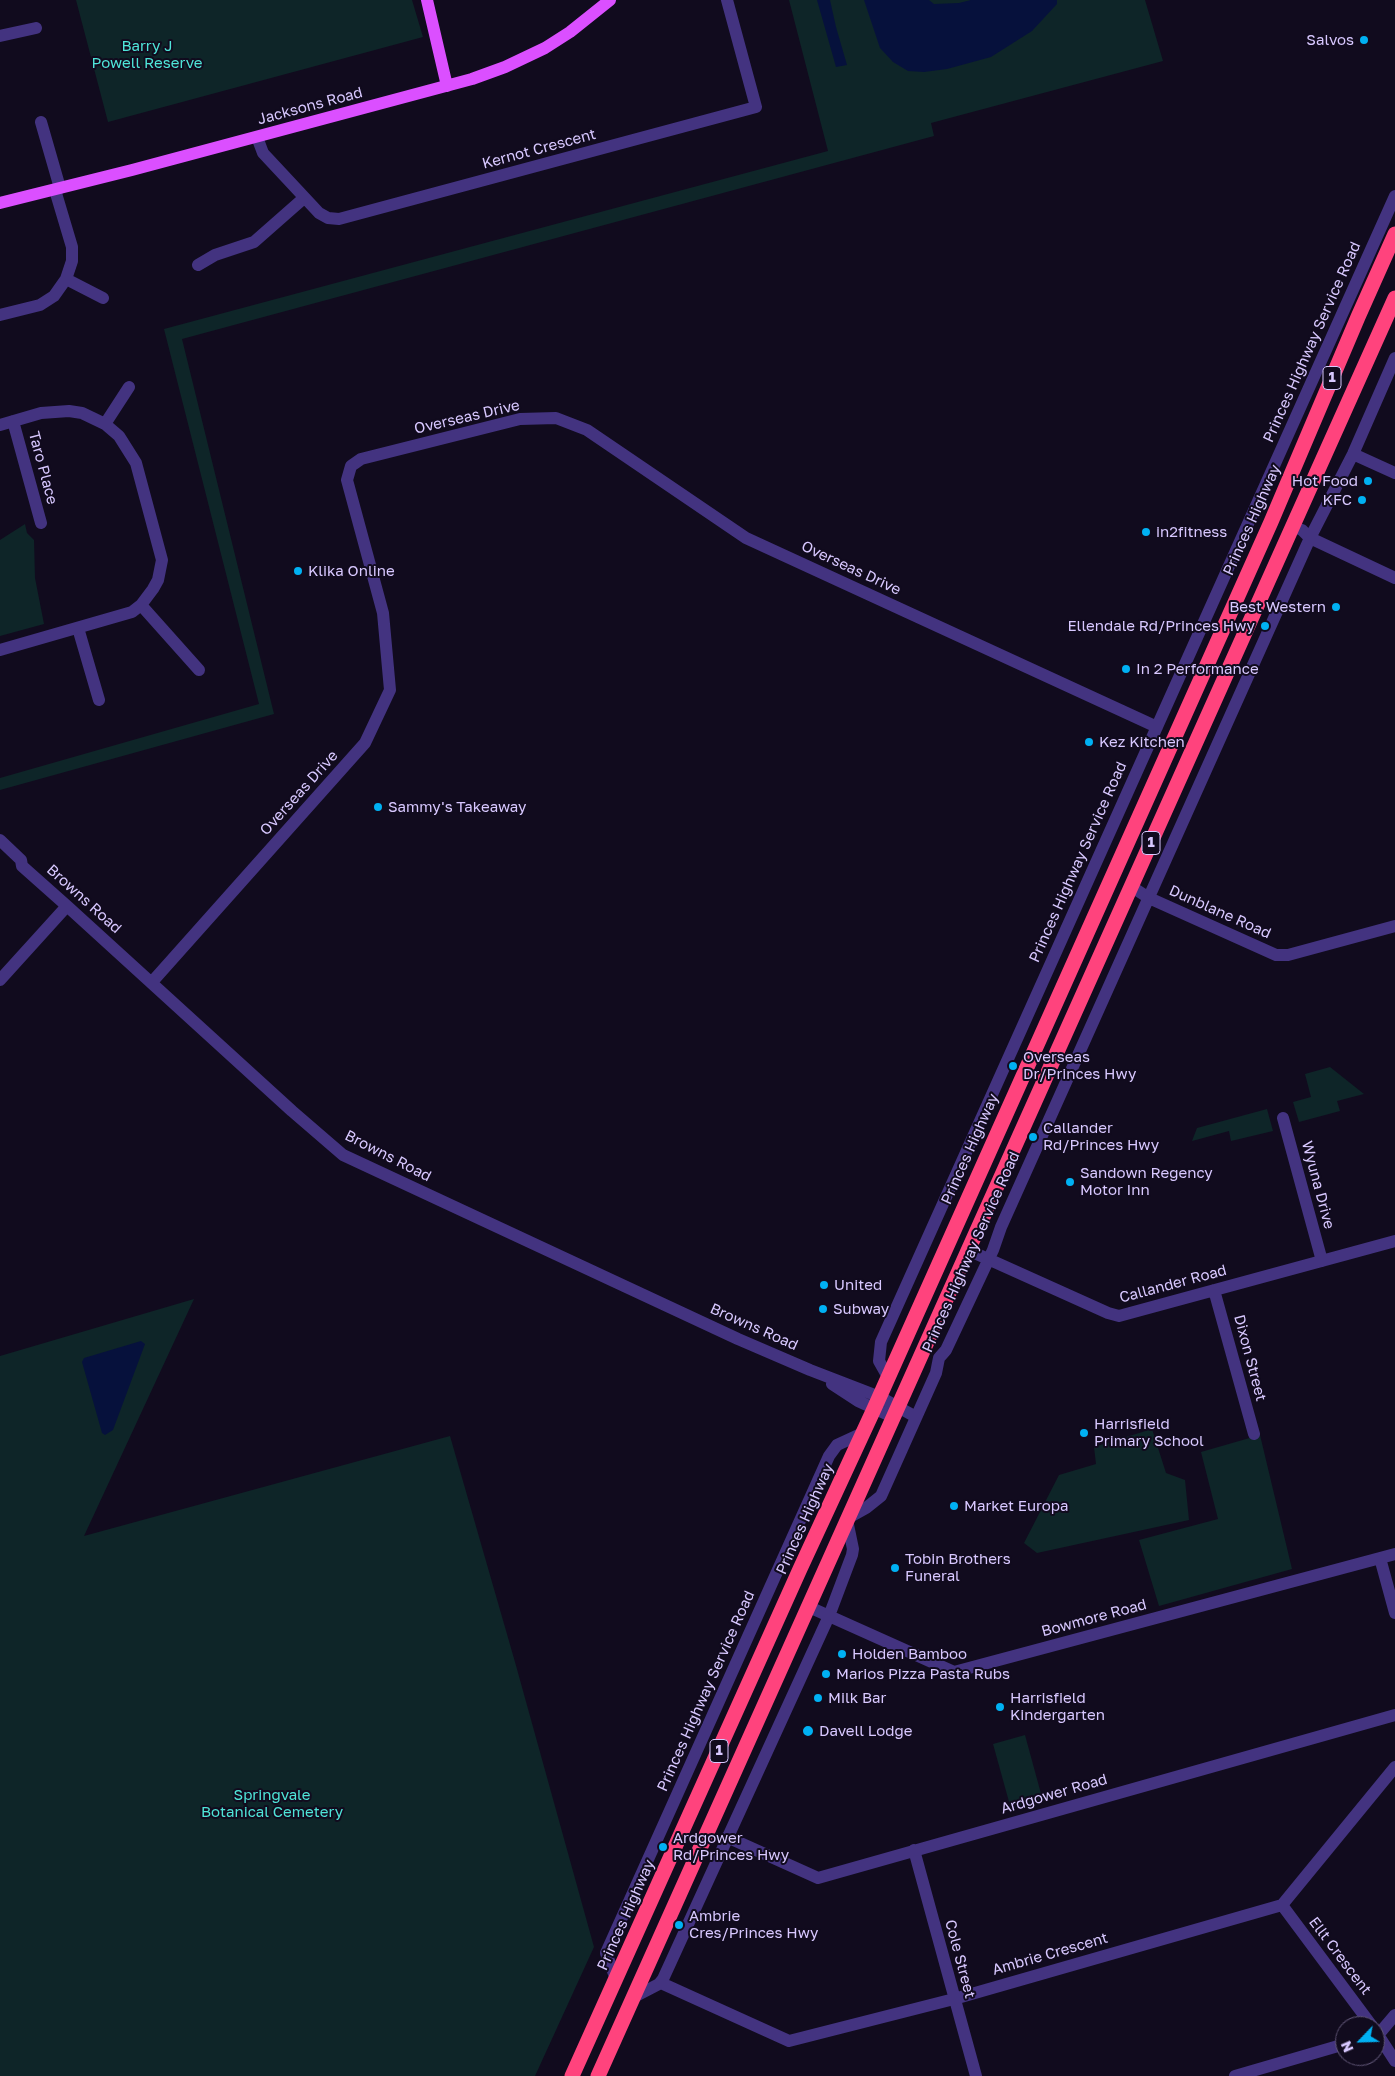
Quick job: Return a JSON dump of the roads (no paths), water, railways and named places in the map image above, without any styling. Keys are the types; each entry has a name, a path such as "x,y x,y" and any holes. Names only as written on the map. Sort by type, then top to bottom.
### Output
{"highway":[{"name":"Princes Highway","path":"572,2076 800,1569 864,1432 1271,522 1395,234"},
{"name":"1","path":"598,2076 809,1607 820,1578 1286,545 1395,298"},
{"path":"1271,522 1294,526"},
{"path":"1052,1010 1081,969 1116,893 1120,889 1132,886"},
{"path":"800,1569 820,1578"},
{"path":"789,1597 809,1607"}],"main road":[{"path":"427,0 434,27 446,54 451,84"},
{"name":"Jacksons Road","path":"0,203 257,137 506,67 537,52 570,32 610,0"}],"street":[{"name":"Kernot Crescent","path":"257,137 263,153 304,198 323,216 333,219 346,218 756,107 727,0"},
{"path":"0,36 36,28"},
{"path":"0,315 40,305 54,296 66,279 72,261 72,247 41,122"},
{"name":"Princes Highway Service Road","path":"888,1377 879,1361 880,1342 1395,196"},
{"path":"198,265 215,255 254,242 304,198"},
{"path":"66,279 103,298"},
{"name":"Princes Highway Service Road","path":"848,1519 877,1501 881,1496 936,1373 939,1358 946,1350 988,1260 1001,1227 1310,538 1353,454 1395,358"},
{"path":"105,424 129,387"},
{"path":"0,425 41,413 69,411 95,418 105,424 123,441 136,463 162,554 162,566 158,580 148,597 132,612 0,650"},
{"name":"Overseas Drive","path":"152,982 365,743 390,690 383,613 346,480 351,466 361,459 520,419 556,418 587,430 746,538 1157,727"},
{"name":"Taro Place","path":"13,421 41,523"},
{"path":"1353,454 1395,473"},
{"path":"1294,526 1302,530 1310,538 1395,578"},
{"path":"1286,545 1296,540 1310,538"},
{"path":"141,605 199,670"},
{"path":"78,628 99,700"},
{"name":"Browns Road","path":"0,840 21,860 22,866"},
{"name":"Browns Road","path":"0,852 15,864 22,866 152,982 298,1117 343,1155 738,1339 810,1370 896,1412 916,1417"},
{"name":"Dunblane Road","path":"1132,886 1148,898 1280,956 1395,926"},
{"name":"Dunblane Road","path":"1123,907 1135,900 1148,898"},
{"path":"0,980 66,906"},
{"name":"Wyuna Drive","path":"1283,1118 1322,1261"},
{"name":"Callander Road","path":"968,1250 1115,1316 1122,1316 1395,1241"},
{"name":"Dixon Street","path":"1214,1290 1254,1434"},
{"name":"Princes Highway Service Road","path":"616,1979 606,1953 830,1456 837,1445 864,1432"},
{"path":"634,1997 661,1983 828,1616 852,1555 853,1549 848,1519"},
{"name":"Bowmore Road","path":"809,1607 954,1672 1395,1554"},
{"path":"1380,1558 1395,1613"},
{"name":"Ardgower Road","path":"727,1837 818,1878 1395,1716"},
{"path":"1282,1905 1395,1767"},
{"name":"Cole Street","path":"914,1850 976,2076"},
{"name":"Ambrie Crescent","path":"661,1983 789,2041 954,1999 1282,1905"},
{"name":"Ellt Crescent","path":"1282,1905 1363,2016"},
{"path":"1385,2024 1395,2016"},
{"name":"Ellt Crescent","path":"1385,2046 1395,2060"},
{"path":"1235,2076 1335,2047"}],"place":[{"name":"Salvos","path":"1364,40"},
{"name":"Hot Food","path":"1368,481"},
{"name":"KFC","path":"1362,500"},
{"name":"in2fitness","path":"1146,532"},
{"name":"Klika Online","path":"298,571"},
{"name":"Best Western","path":"1336,607"},
{"name":"Ellendale Rd/Princes Hwy","path":"1265,626"},
{"name":"In 2 Performance","path":"1126,669"},
{"name":"Kez Kitchen","path":"1089,742"},
{"name":"Sammy's Takeaway","path":"378,807"},
{"name":"Overseas Dr/Princes Hwy","path":"1013,1066"},
{"name":"Callander Rd/Princes Hwy","path":"1033,1137"},
{"name":"Sandown Regency Motor Inn","path":"1070,1182"},
{"name":"United","path":"824,1285"},
{"name":"Subway","path":"823,1309"},
{"name":"Harrisfield Primary School","path":"1084,1433"},
{"name":"Market Europa","path":"954,1506"},
{"name":"Tobin Brothers Funeral","path":"895,1568"},
{"name":"Holden Bamboo","path":"842,1654"},
{"name":"Marios Pizza Pasta Rubs","path":"826,1674"},
{"name":"Milk Bar","path":"818,1698"},
{"name":"Harrisfield Kindergarten","path":"1000,1707"},
{"name":"Davell Lodge","path":"808,1731"},
{"name":"Ardgower Rd/Princes Hwy","path":"663,1847"},
{"name":"Ambrie Cres/Princes Hwy","path":"679,1925"}],"park label":[{"name":"Barry J Powell Reserve","path":"147,54"},
{"name":"Springvale Botanical Cemetery","path":"272,1804"}]}
